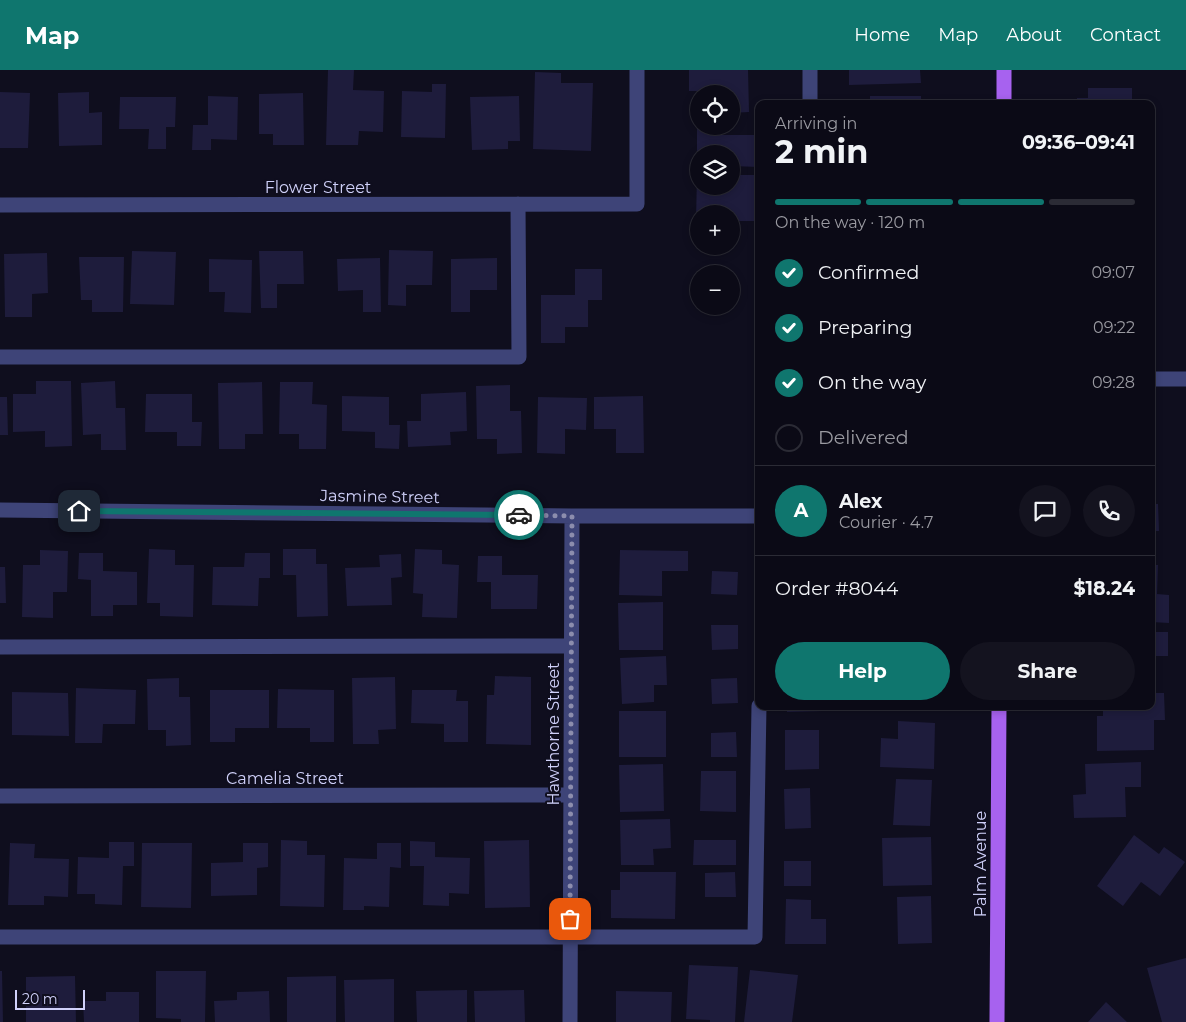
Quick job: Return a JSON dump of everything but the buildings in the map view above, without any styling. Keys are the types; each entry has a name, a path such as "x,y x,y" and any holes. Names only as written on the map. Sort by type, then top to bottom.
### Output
{"main road":[{"path":"1004,70 1004,100"},
{"name":"Palm Avenue","path":"997,1022 999,710"}],"street":[{"name":"Flower Street","path":"0,205 637,204 637,70"},
{"path":"810,70 810,100"},
{"path":"0,357 519,357 518,204"},
{"path":"1155,379 1186,379"},
{"name":"Jasmine Street","path":"0,510 755,516"},
{"name":"Hawthorne Street","path":"570,1022 572,516"},
{"path":"0,647 571,646"},
{"path":"0,937 755,937 759,710"},
{"name":"Camelia Street","path":"0,796 570,795"}],"way so far":[{"path":"519,515 572,516 570,919"}],"route":[{"path":"79,511 519,515"}]}
